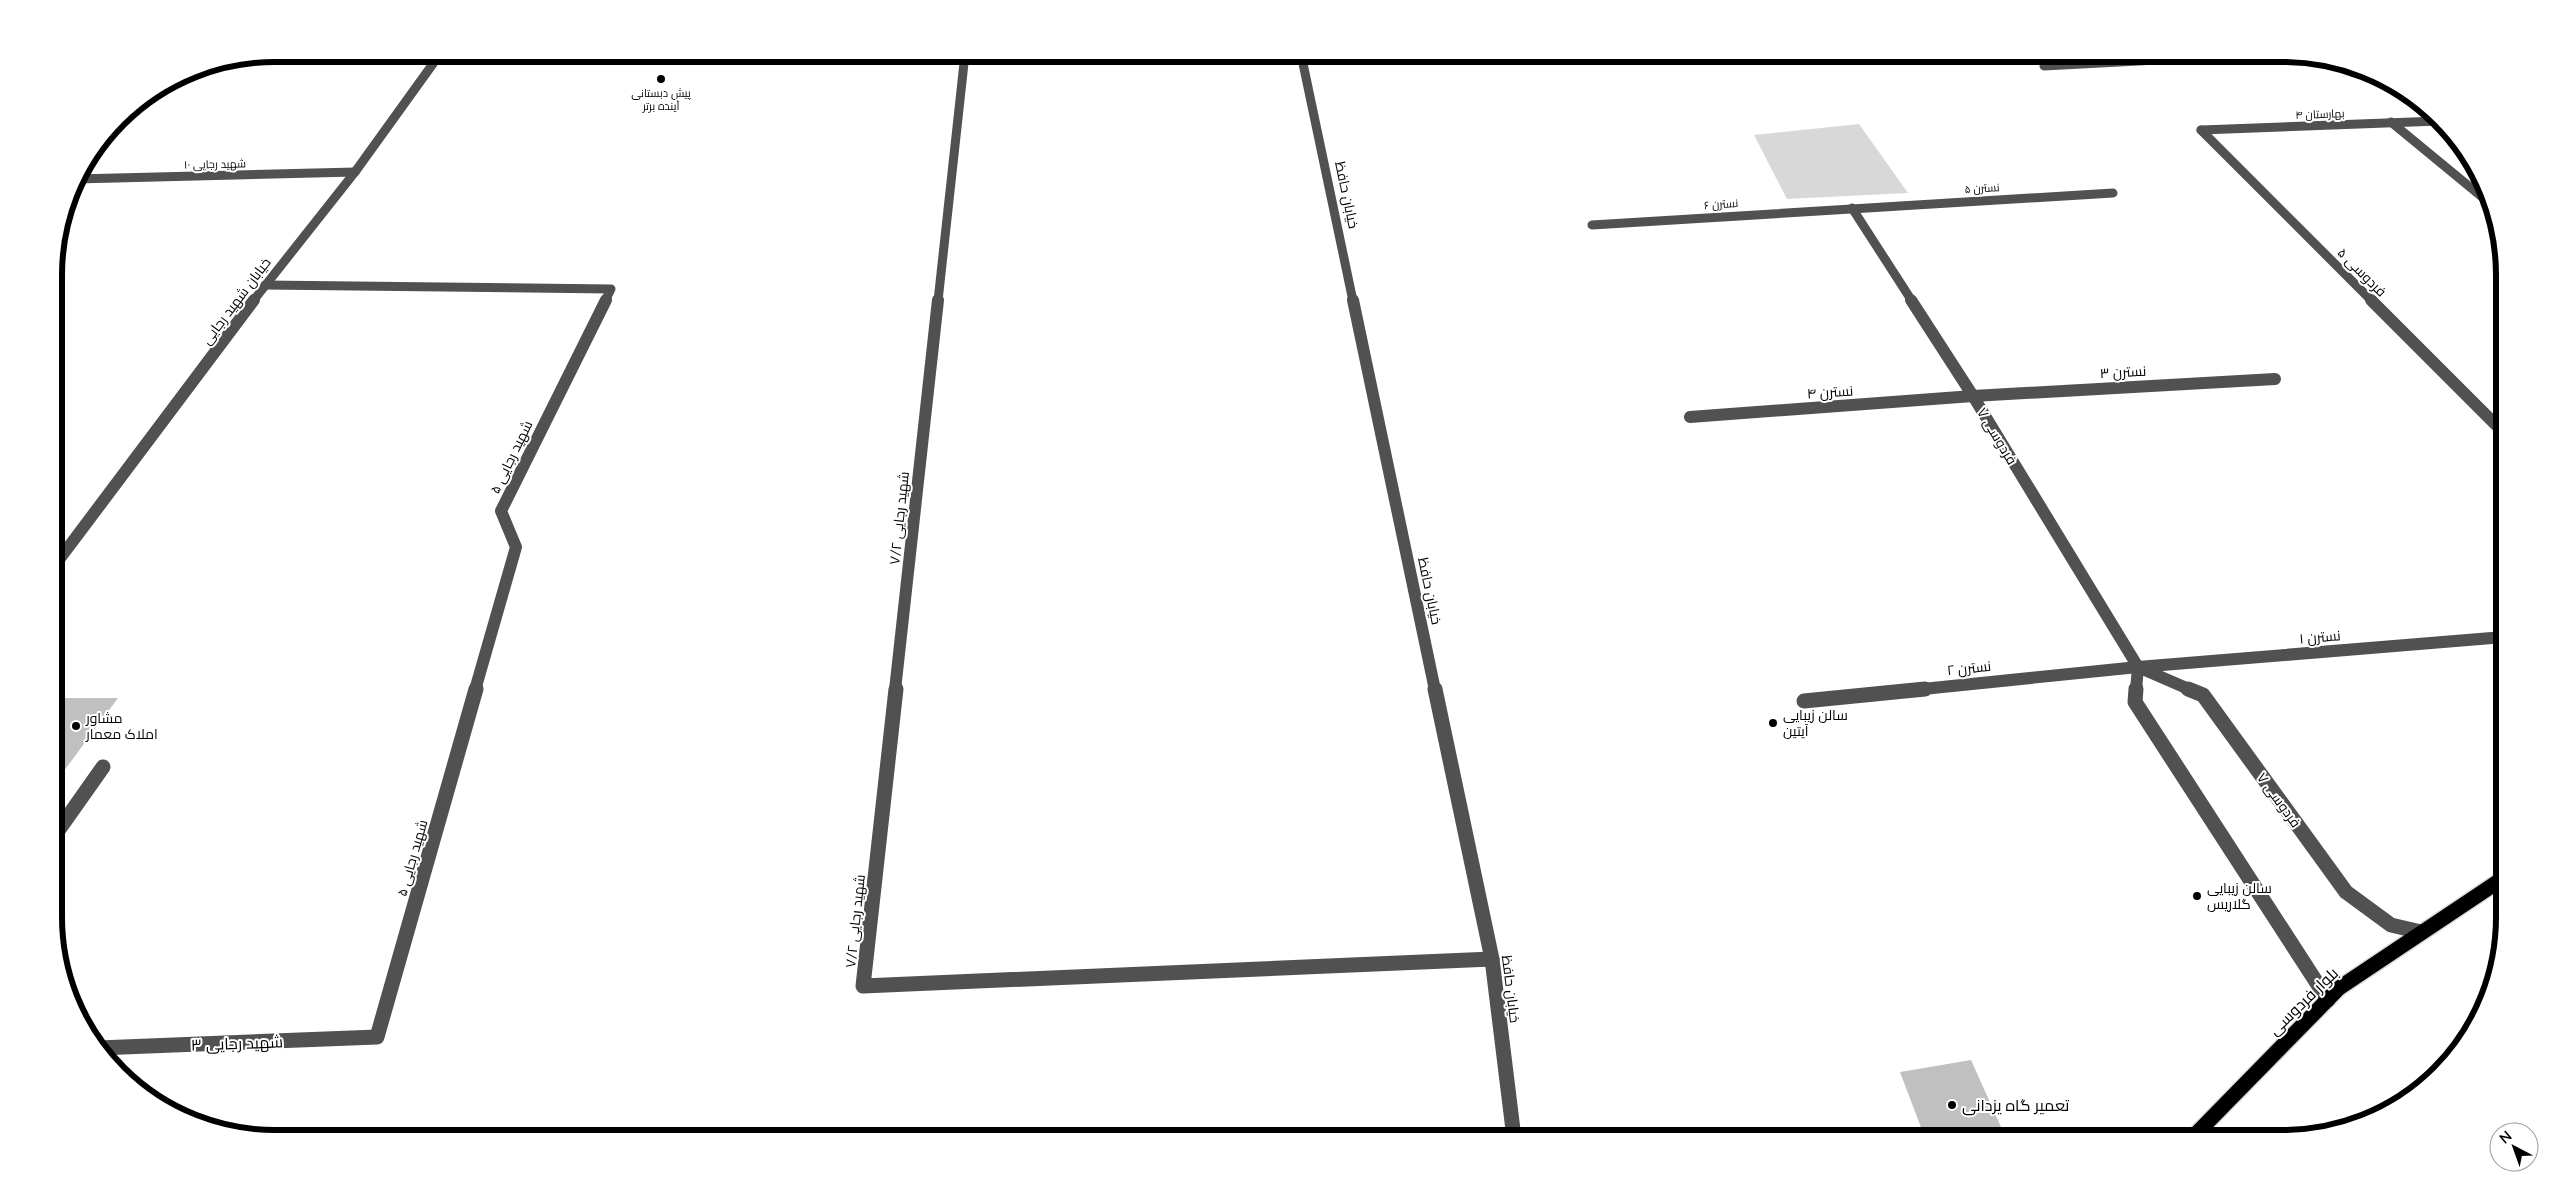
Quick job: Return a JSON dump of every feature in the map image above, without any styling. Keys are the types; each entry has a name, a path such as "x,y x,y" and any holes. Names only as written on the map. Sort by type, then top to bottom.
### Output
{"main road":[{"name":"بلوار فردوسی","path":"2200,1130 2339,988 2496,883"}],"street":[{"name":"خیابان شهید رجایی","path":"62,556 265,285 355,172 434,63"},
{"name":"شهید رجایی ۷/۲","path":"964,63 863,986 1492,958"},
{"name":"خیابان حافظ","path":"1303,63 1492,958 1513,1130"},
{"path":"2044,66 2100,63"},
{"name":"بهارستان ۴","path":"2201,130 2429,120"},
{"path":"2392,122 2481,197"},
{"name":"فردوسی ۵","path":"2201,130 2496,425"},
{"name":"شهید رجایی ۱۰","path":"86,180 355,172"},
{"name":"نسترن ۵","path":"1852,208 2113,193"},
{"name":"نسترن ۶","path":"1592,225 1852,208"},
{"name":"فردوسی ۷","path":"1852,208 1973,396 2138,667 2203,695 2346,892 2391,925 2422,932"},
{"name":"شهید رجایی ۵","path":"265,285 611,289 500,511 516,547 377,1037"},
{"name":"نسترن ۳","path":"1973,396 2275,379"},
{"name":"نسترن ۴","path":"1690,417 1973,396"},
{"name":"نسترن ۱","path":"2138,667 2496,639"},
{"path":"2138,667 2135,702 2328,1000"},
{"name":"نسترن ۲","path":"1804,701 2138,667"},
{"path":"62,826 103,768"},
{"name":"شهید رجایی ۳","path":"108,1048 377,1037"}],"shaded area":[{"path":"1859,124 1908,193 1787,199 1754,135"}],"building":[{"name":"مشاور املاک معمار","path":"62,698 118,698 62,774"},
{"name":"تعمیر گاه یزدانی","path":"1971,1060 2002,1130 1922,1130 1900,1072"}],"place":[{"name":"پیش دبستانی آینده برتر","path":"661,79"},
{"name":"سالن زیبایی آیتین","path":"1773,723"},
{"name":"مشاور املاک معمار","path":"76,726"},
{"name":"سالن زیبایی گلاریس","path":"2197,896"},
{"name":"تعمیر گاه یزدانی","path":"1952,1105"}]}
